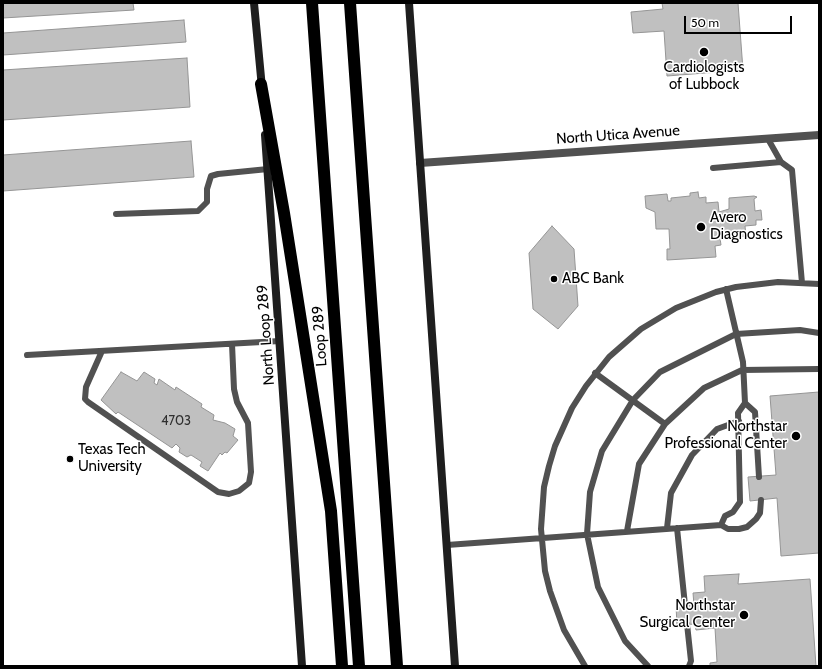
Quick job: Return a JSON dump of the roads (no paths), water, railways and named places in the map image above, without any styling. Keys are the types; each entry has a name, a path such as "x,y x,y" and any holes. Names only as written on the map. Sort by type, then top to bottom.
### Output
{"highway":[{"name":"Loop 289","path":"312,3 359,666"},
{"path":"350,3 397,666"},
{"path":"261,84 284,213 331,511 342,666"}],"main road":[{"name":"North Loop 289","path":"254,3 268,169 302,666"},
{"path":"409,3 455,666"}],"street":[{"name":"North Utica Avenue","path":"420,163 819,135"}],"lane":[{"path":"768,139 781,162 792,170 802,283"},
{"path":"713,168 781,162"},
{"path":"116,214 198,211 207,202 207,189 211,176 268,169"},
{"path":"585,666 556,611 545,571 542,538 544,487 555,446 572,408 595,373 624,343 658,318 696,299 726,289 757,284 819,284"},
{"path":"726,289 743,362 742,370 745,403 754,412 759,476"},
{"path":"648,666 625,641 598,587 587,534 590,492 602,451 633,400 660,372 736,334 800,330 819,332"},
{"path":"27,356 280,341"},
{"path":"102,351 86,387 85,399 218,492 229,494 239,490 249,483 251,472 248,423 237,402 234,389 232,344"},
{"path":"627,531 639,464 665,424 704,388 742,370 819,369"},
{"path":"595,373 665,424"},
{"path":"721,525 725,516 733,512 740,502 738,413 745,403"},
{"path":"667,528 670,493 692,455 717,429 739,421"},
{"path":"447,545 721,525 728,530 747,527 756,519 760,513 761,500"},
{"path":"677,528 686,606"},
{"path":"688,624 691,661 689,666"}],"place":[{"name":"Cardiologists of Lubbock","path":"704,52"},
{"name":"Avero Diagnostics","path":"701,227"},
{"name":"ABC Bank","path":"554,279"},
{"name":"Northstar Professional Center","path":"796,436"},
{"name":"Texas Tech University","path":"70,459"},
{"name":"Northstar Surgical Center","path":"744,615"}]}
